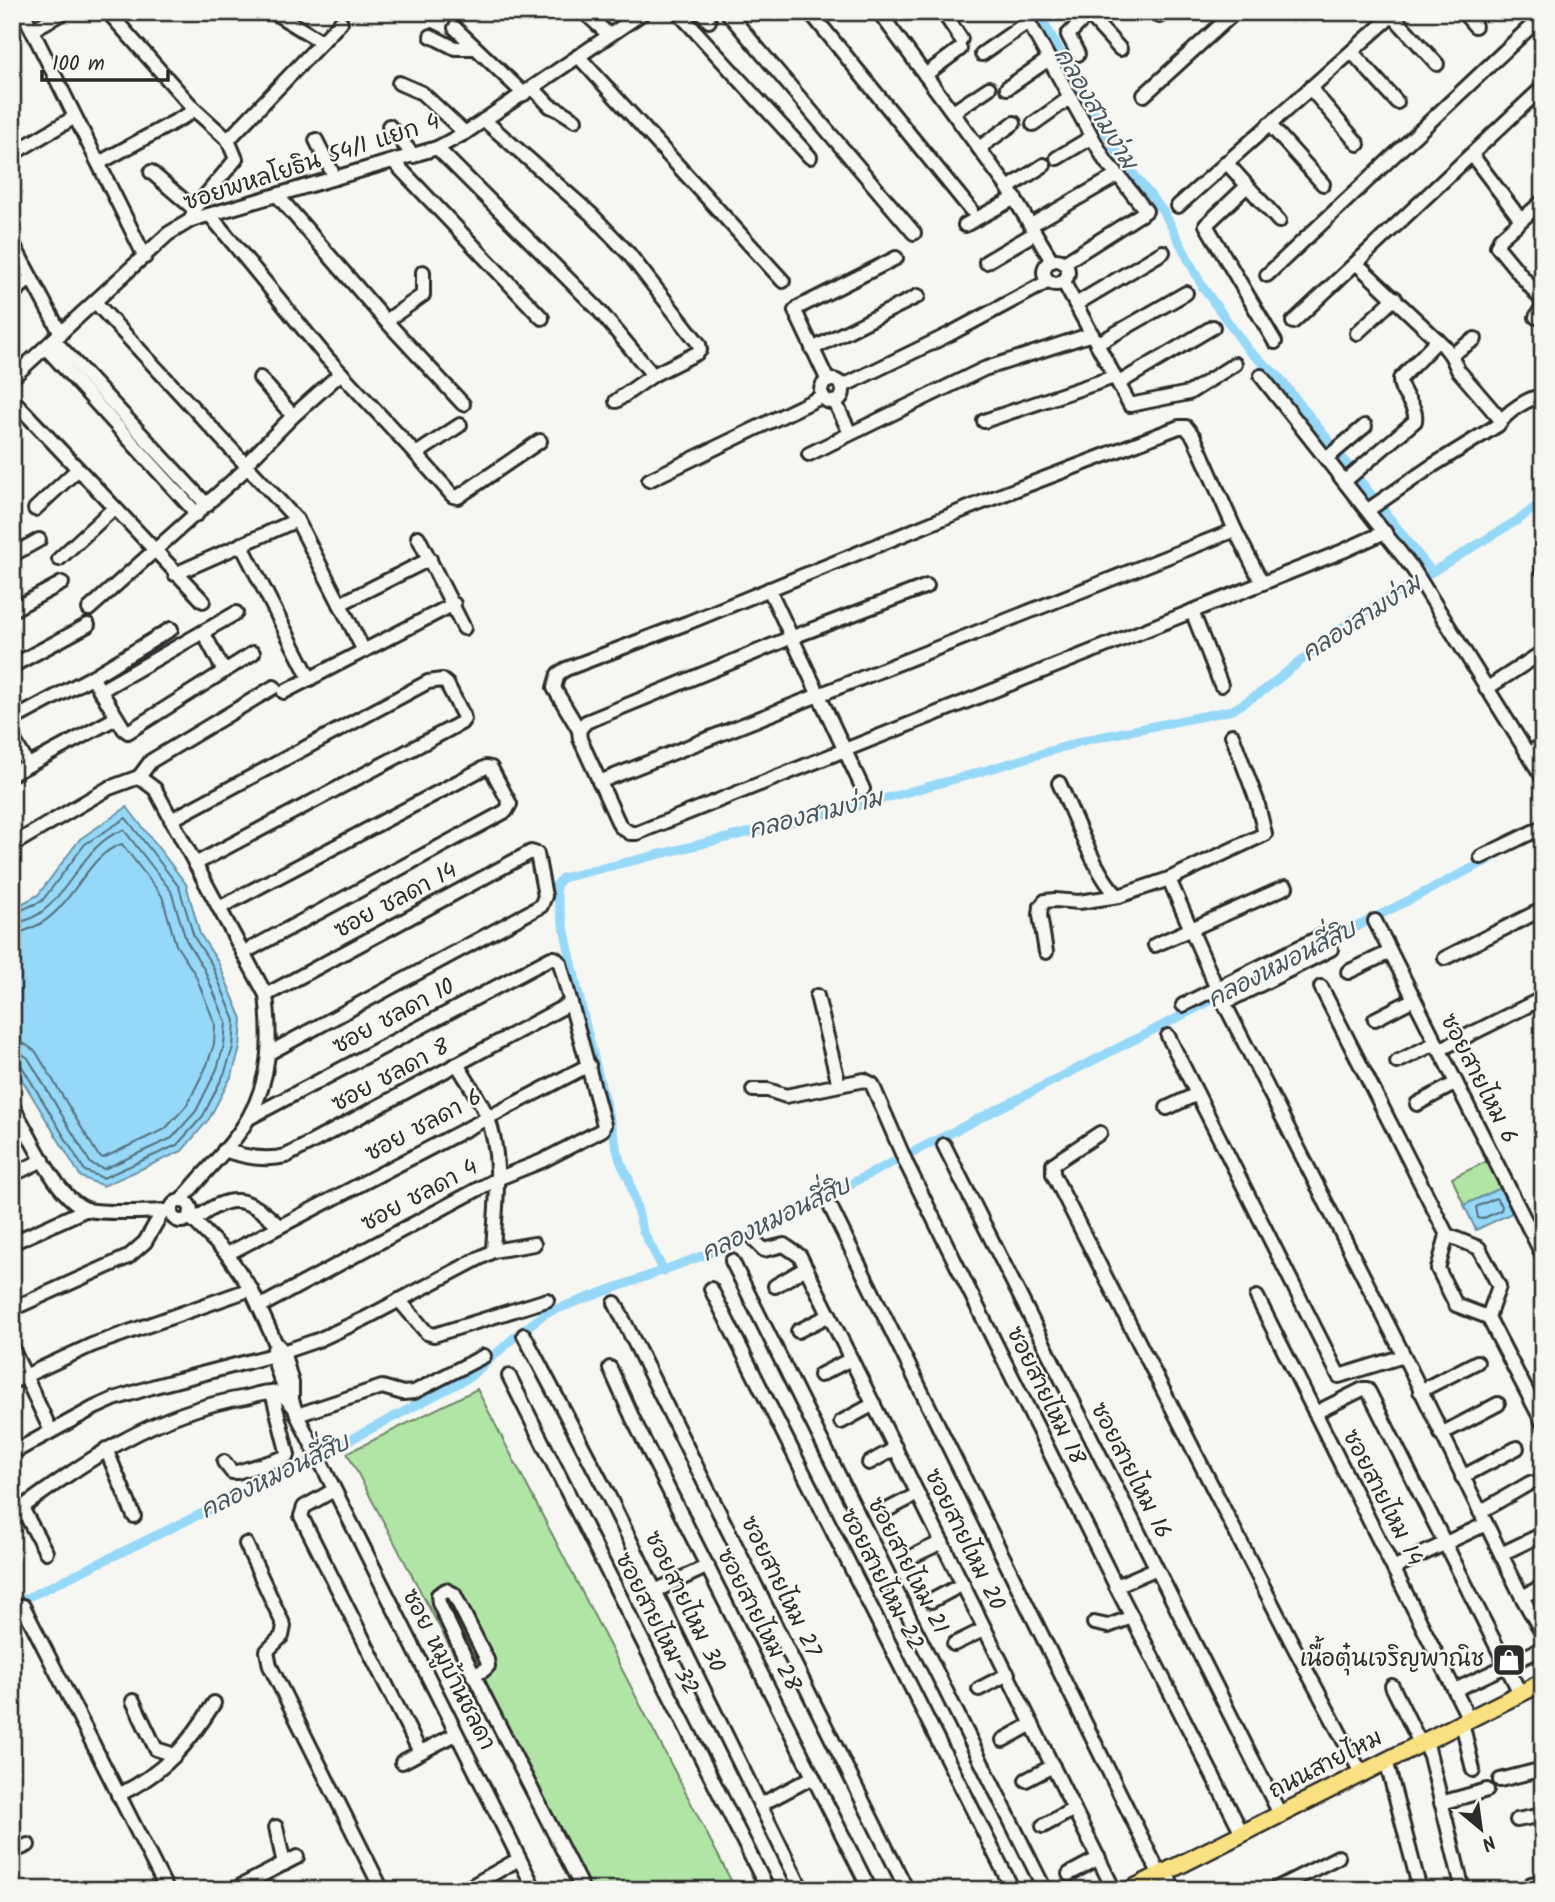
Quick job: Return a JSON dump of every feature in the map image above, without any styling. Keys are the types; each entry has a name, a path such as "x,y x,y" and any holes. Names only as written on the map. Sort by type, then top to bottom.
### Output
{"main road":[{"name":"ถนนสายไหม","path":"1130,1890 1543,1682"}],"street":[{"path":"23,12 145,257"},
{"path":"32,30 64,12"},
{"path":"108,12 194,110 228,140 236,159 192,215 151,172"},
{"path":"273,12 322,42"},
{"path":"584,12 609,36"},
{"path":"678,12 810,157"},
{"path":"727,12 914,233"},
{"path":"810,12 971,210"},
{"path":"879,12 1012,193 1033,229 1058,262 1068,274 1063,281 1054,284 1049,281 1044,270 1058,262 1146,211 1106,162 1025,17 982,54"},
{"path":"925,75 960,44 943,12"},
{"path":"1144,95 1235,12"},
{"path":"1463,12 1475,26"},
{"name":"ซอยพหลโยธิน 54/1 แยก 4","path":"12,379 168,234 192,215 210,215 437,148 529,91 640,13"},
{"path":"1078,54 1068,35 1088,13 1120,49"},
{"path":"1178,206 1395,14 1437,64"},
{"path":"1267,275 1537,16"},
{"path":"228,140 341,22"},
{"path":"455,28 474,48 529,91 575,120"},
{"path":"431,36 455,48 474,48"},
{"path":"1352,52 1397,102"},
{"path":"578,56 783,281"},
{"path":"1007,89 1049,59"},
{"path":"399,83 422,93 465,133"},
{"path":"953,112 989,88"},
{"path":"1310,88 1358,144"},
{"path":"1293,322 1543,88"},
{"path":"1033,124 1070,97"},
{"path":"99,163 187,115"},
{"path":"12,154 75,117"},
{"path":"484,120 601,224 629,254 699,344 700,350 697,353 653,375 616,401"},
{"path":"979,148 1014,123"},
{"path":"1269,124 1323,184"},
{"path":"389,126 414,156"},
{"path":"1058,158 1092,137"},
{"path":"316,140 335,178"},
{"path":"437,148 597,307 653,375"},
{"path":"1472,155 1521,220"},
{"path":"394,162 542,318"},
{"path":"1226,162 1279,221"},
{"path":"965,225 1012,193 1044,164"},
{"path":"986,261 1118,175"},
{"path":"1247,186 1206,225 1275,342"},
{"path":"277,195 386,321 463,404"},
{"path":"1541,308 1497,246 1500,239 1543,201"},
{"path":"210,215 341,373 453,496 458,497 540,441"},
{"path":"12,242 31,278 53,340 67,363 202,509"},
{"path":"1076,304 1163,252"},
{"path":"828,381 795,312 799,307 896,258"},
{"path":"1356,264 1438,340 1451,355 1458,370 1501,420"},
{"path":"386,321 423,295 423,272"},
{"path":"12,294 31,278"},
{"path":"842,386 950,334 1049,281"},
{"path":"1063,281 1130,405 1189,393 1235,364"},
{"path":"809,454 984,369 1095,339 1185,293"},
{"path":"812,349 918,296"},
{"path":"1357,333 1395,298"},
{"path":"95,302 296,520 364,651"},
{"path":"984,421 1116,380 1213,327"},
{"path":"1451,355 1475,339"},
{"path":"1347,480 1415,421 1416,412 1400,386 1400,379 1438,340"},
{"path":"89,609 202,509 293,416 341,373"},
{"path":"1261,376 1371,509 1426,588 1543,778"},
{"path":"260,378 293,416"},
{"path":"822,396 822,389 828,381 835,380 842,386 843,394 835,402"},
{"path":"822,396 835,402"},
{"path":"649,480 822,396"},
{"path":"1371,509 1432,466 1498,425 1501,420 1534,397 1543,396"},
{"path":"12,399 203,601"},
{"path":"835,402 850,433"},
{"path":"416,454 460,425"},
{"path":"1328,457 1365,426"},
{"path":"1262,583 1194,437 1186,427 1179,427 585,661 558,674 554,688 579,730 580,739 620,826 630,833 637,833 1262,583 1385,532"},
{"path":"34,509 78,469"},
{"path":"59,559 114,508"},
{"path":"175,574 296,520"},
{"path":"600,782 1235,530"},
{"path":"418,537 464,628"},
{"path":"12,555 39,540"},
{"path":"241,544 310,679"},
{"path":"340,604 430,559"},
{"path":"1543,564 1543,571"},
{"path":"12,610 62,583"},
{"path":"579,730 586,722 790,638 927,586"},
{"path":"769,589 863,789"},
{"path":"12,845 109,788 139,777 151,761 279,690 310,679 454,604"},
{"path":"1192,611 1221,685"},
{"path":"100,691 236,613"},
{"path":"12,666 88,625"},
{"path":"12,720 92,677 172,629"},
{"path":"203,632 225,671"},
{"path":"1486,689 1543,652"},
{"path":"92,677 116,718 128,732 253,653"},
{"path":"171,820 428,682 445,681 464,719 195,863"},
{"path":"12,774 116,718"},
{"path":"1046,952 1040,915 1045,901 1079,902 1119,896 1169,879 1265,834 1257,801 1232,735"},
{"path":"12,737 28,765"},
{"path":"1527,754 1543,745"},
{"path":"219,908 489,766 510,804 509,808 243,953"},
{"path":"12,1309 128,1257 145,1242 249,1118 268,1066 270,1026 265,995 155,789 139,777"},
{"path":"1059,783 1091,853 1113,892 1119,896"},
{"path":"1481,856 1543,827"},
{"name":"ซอย ชลดา 14","path":"265,995 531,852 537,854 541,866 544,902 541,906 269,1053"},
{"path":"1169,879 1220,995 1543,1634"},
{"path":"1155,945 1286,887"},
{"path":"1445,958 1543,909"},
{"name":"ซอยสายไหม 6","path":"1375,921 1543,1256"},
{"path":"1220,995 1326,934"},
{"path":"1183,1005 1220,995 1331,949"},
{"path":"1348,972 1390,952"},
{"name":"ซอย ชลดา 10","path":"249,1118 551,958 559,960 571,1003"},
{"path":"1321,986 1447,1235 1479,1248 1499,1286 1488,1317"},
{"path":"817,996 839,1085"},
{"path":"1397,1062 1438,1047 1543,998"},
{"path":"1375,1019 1414,999"},
{"path":"571,1003 589,1065"},
{"name":"ซอย ชลดา 8","path":"223,1150 251,1157 274,1159 286,1156 571,1003"},
{"path":"1168,1036 1339,1376 1404,1356"},
{"path":"457,1064 487,1117 495,1153 497,1179 493,1251"},
{"name":"ซอย ชลดา 6","path":"227,1254 589,1065"},
{"name":"ซอย ชลดา 4","path":"259,1307 497,1179 541,1161 604,1128 589,1065"},
{"name":"ซอยสายไหม 18","path":"753,1090 768,1090 782,1096 864,1080 870,1082 907,1165 1242,1833"},
{"path":"1417,1104 1456,1083"},
{"path":"1167,1108 1197,1094"},
{"path":"13,1109 62,1188 87,1209"},
{"path":"1100,1133 1053,1164 1053,1174 1361,1773"},
{"name":"ซอยสายไหม 16","path":"944,1145 1280,1814"},
{"path":"12,1175 43,1160"},
{"path":"172,1208 174,1219 178,1221 192,1219 216,1204 229,1200 253,1204 279,1226"},
{"path":"12,1243 87,1209 172,1208"},
{"path":"831,1208 1163,1874 1174,1890"},
{"name":"ซอย หมูบ้านชลดา","path":"192,1219 227,1254 251,1289 277,1350 285,1390 535,1890"},
{"path":"1529,1228 1543,1221"},
{"path":"1447,1235 1438,1269 1456,1305 1488,1317 1543,1423"},
{"name":"ซอยสายไหม 20","path":"754,1241 764,1250 782,1245 800,1256 1114,1890"},
{"path":"12,1453 94,1408 138,1391 318,1340 493,1251 534,1244"},
{"name":"ซอยสายไหม 21","path":"732,1261 1045,1890"},
{"path":"775,1286 806,1268"},
{"path":"12,1382 92,1345 251,1289"},
{"name":"ซอยสายไหม 22","path":"711,1289 1013,1890"},
{"name":"ซอยสายไหม 14","path":"1256,1297 1455,1690 1465,1721 1473,1770"},
{"path":"399,1300 427,1333 435,1335 547,1300"},
{"name":"ซอยสายไหม 27","path":"615,1303 907,1890"},
{"path":"798,1331 830,1315"},
{"name":"ซอยสายไหม 30","path":"524,1335 655,1591 802,1890"},
{"path":"12,1349 51,1431"},
{"path":"46,1552 17,1512 106,1449 136,1432 231,1399 272,1392 280,1393 295,1408 382,1387 403,1393 414,1392 484,1356"},
{"path":"820,1375 851,1359"},
{"path":"1420,1391 1476,1362"},
{"name":"ซอยสายไหม 28","path":"610,1368 870,1890"},
{"name":"ซอยสายไหม 32","path":"509,1376 768,1890"},
{"path":"1315,1413 1367,1389 1520,1693"},
{"path":"223,1462 232,1472 237,1472 288,1455 272,1392"},
{"path":"841,1422 874,1404"},
{"path":"1441,1434 1498,1404"},
{"path":"869,1463 896,1448"},
{"path":"1462,1476 1517,1448"},
{"path":"106,1449 134,1516"},
{"path":"1395,1567 1445,1542 1530,1483"},
{"path":"334,1490 304,1507 301,1516 421,1752"},
{"path":"887,1510 918,1494"},
{"path":"1501,1554 1543,1534"},
{"path":"911,1557 942,1542"},
{"path":"246,1544 284,1626 282,1636 268,1651 270,1666 382,1890"},
{"path":"655,1591 708,1566"},
{"path":"1116,1586 1155,1569"},
{"path":"931,1601 963,1584"},
{"path":"1522,1597 1543,1586"},
{"path":"473,1676 488,1666 487,1660 454,1594 451,1590 446,1590 438,1595 438,1600 473,1676 583,1890"},
{"path":"23,1606 167,1890"},
{"path":"1094,1623 1108,1626 1132,1617"},
{"path":"954,1644 985,1629"},
{"path":"1455,1690 1543,1648"},
{"path":"979,1689 1008,1674"},
{"path":"1392,1686 1423,1742 1463,1890"},
{"path":"133,1701 156,1749 159,1770"},
{"path":"118,1795 138,1786 175,1755 191,1739 214,1703"},
{"path":"1003,1740 1032,1724"},
{"path":"402,1762 456,1734"},
{"path":"156,1749 175,1755"},
{"path":"1386,1760 1420,1890"},
{"path":"1026,1780 1053,1766"},
{"path":"1500,1780 1543,1769"},
{"path":"760,1805 813,1777"},
{"path":"1441,1802 1487,1790"},
{"path":"1043,1826 1074,1809"},
{"path":"1517,1820 1543,1815"},
{"path":"276,1827 284,1864"},
{"path":"12,1852 28,1845"},
{"path":"233,1890 297,1857"},
{"path":"1274,1890 1338,1857"},
{"path":"1069,1874 1099,1858"},
{"path":"468,1888 519,1859"}],"green space":[{"path":"1487,1161 1501,1188 1464,1205 1452,1178"},
{"path":"477,1389 736,1890 579,1890 347,1453"}],"water":[{"path":"127,807 186,884 200,934 218,962 242,1019 240,1048 232,1075 209,1119 182,1151 103,1186 81,1177 12,1063 12,909 38,895 80,839"},
{"path":"1501,1188 1512,1213 1476,1230 1464,1205"}],"waterway":[{"name":"คลองสามง่าม","path":"1038,12 1118,154 1165,214 1202,286 1249,351 1278,376 1432,572 1521,518 1543,501"},
{"name":"คลองสามง่าม","path":"664,1271 643,1231 629,1179 620,1161 555,887 562,878 857,806 1090,739 1233,710 1263,691 1353,619 1432,572"},
{"name":"คลองหมอนสี่สิบ","path":"12,1605 300,1466 470,1377 546,1313 724,1248 1494,857"}],"place":[{"name":"เนื้อตุ๋นเจริญพาณิช","path":"1509,1660"}]}
